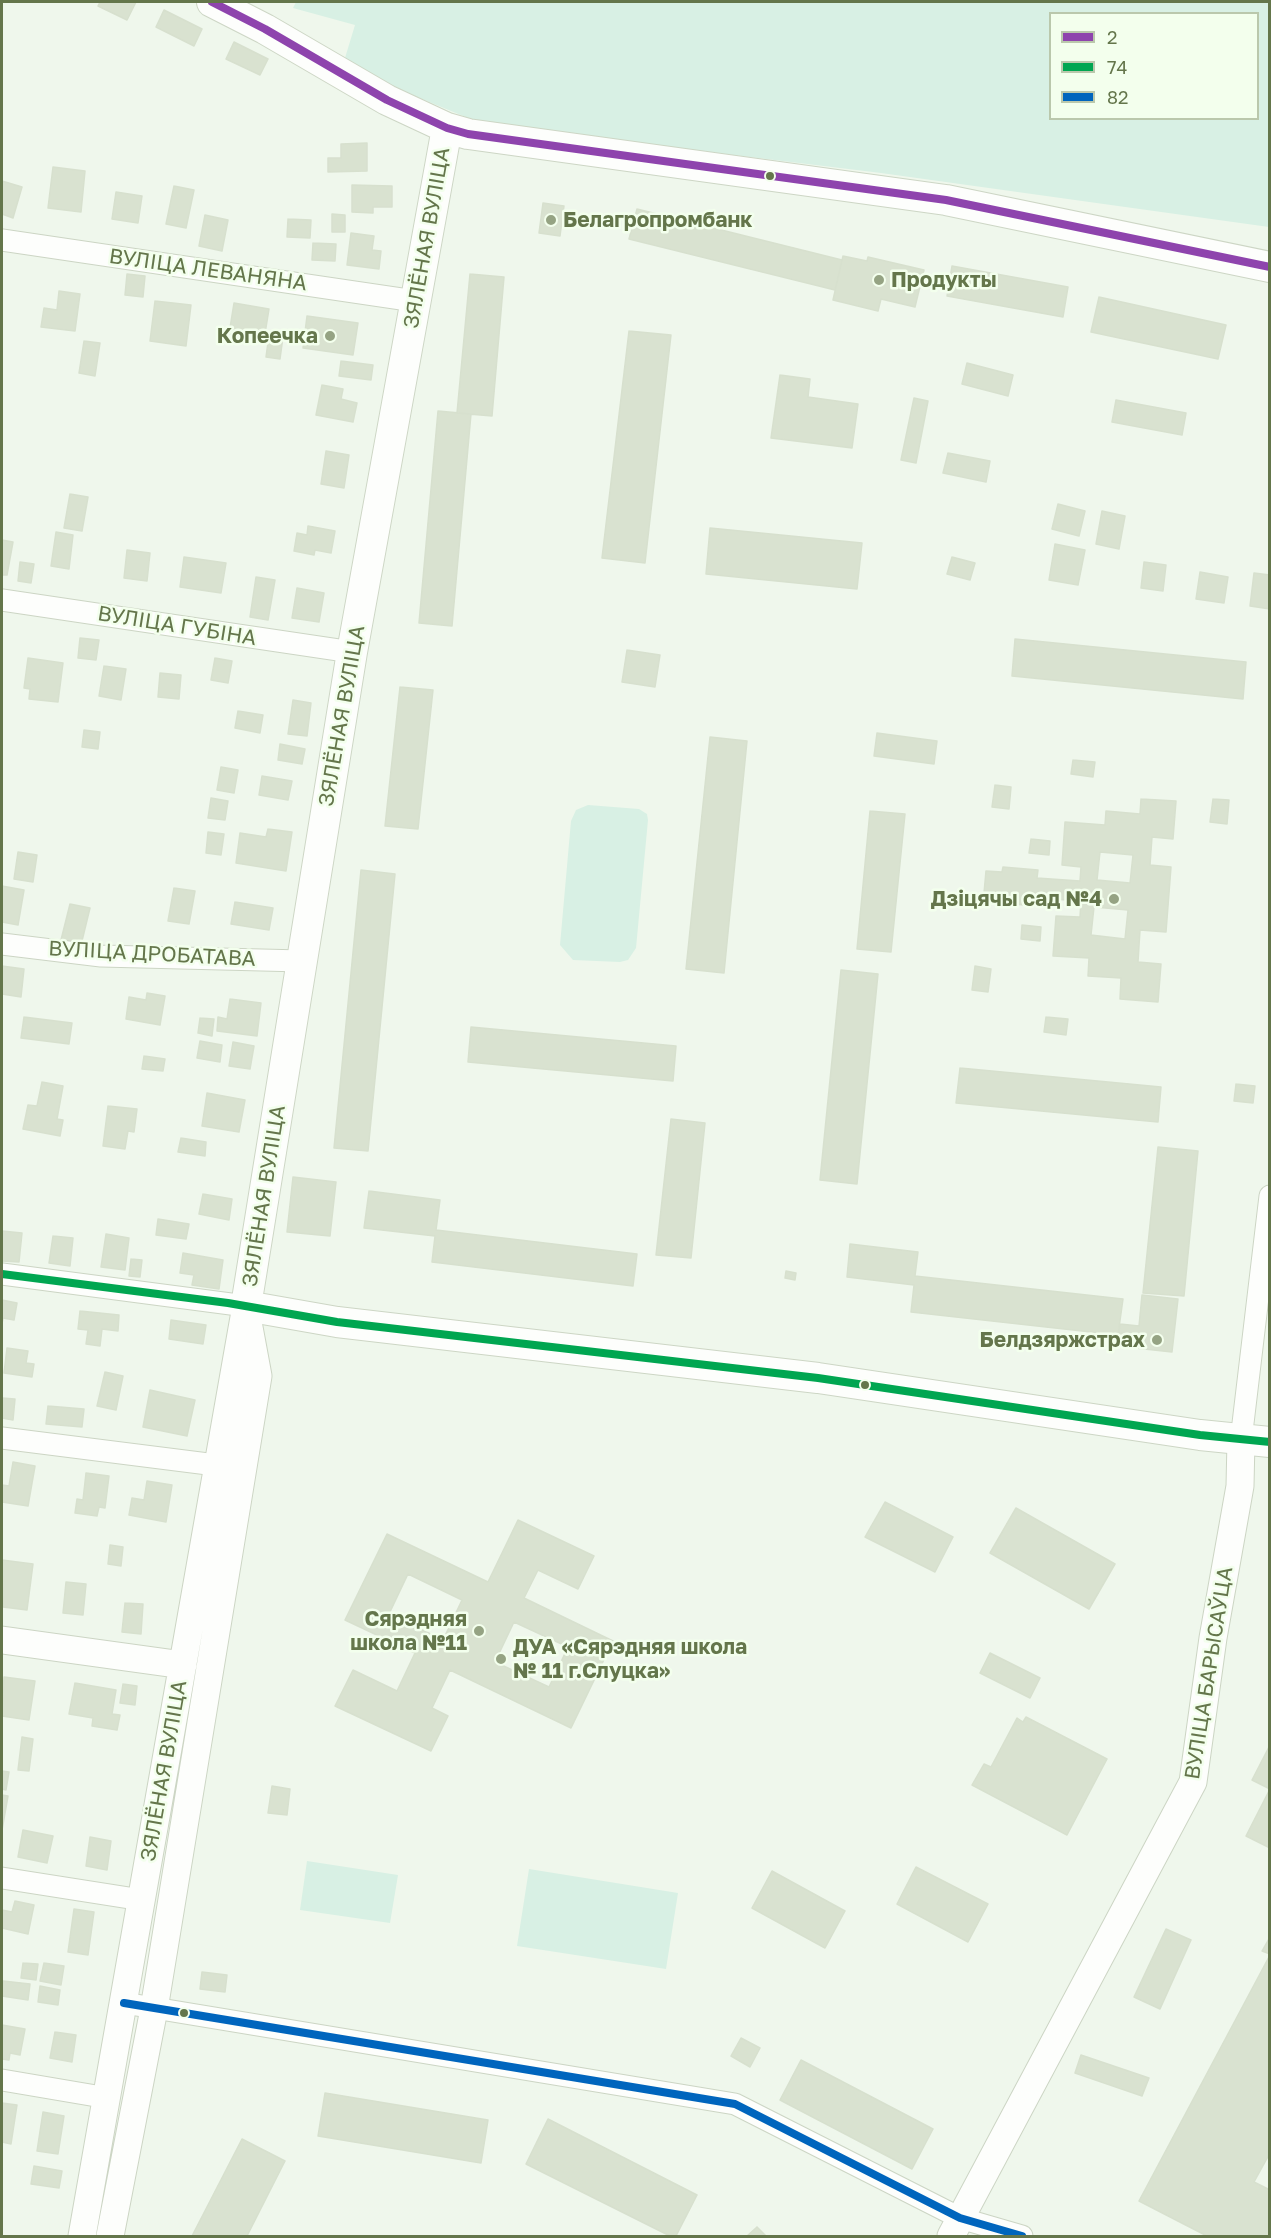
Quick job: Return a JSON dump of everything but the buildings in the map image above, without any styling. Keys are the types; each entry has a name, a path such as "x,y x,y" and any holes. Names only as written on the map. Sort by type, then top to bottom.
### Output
{"main road":[{"path":"212,2 265,28 387,100 447,128 468,134 946,200 1269,267"},
{"name":"ЗЯЛЁНАЯ ВУЛІЦА","path":"246,1306 352,652 447,128"},
{"path":"246,1306 337,1322 818,1378 1255,1441"}],"street":[{"name":"ВУЛІЦА ЛЕВАНЯНА","path":"2,240 416,301"},
{"name":"ВУЛІЦА ГУБІНА","path":"2,600 352,652"},
{"name":"ВУЛІЦА ДРОБАТАВА","path":"2,944 101,956 302,962"},
{"name":"ВУЛІЦА БАРЫСАЎЦА","path":"956,2227 1193,1782 1213,1638 1239,1486 1255,1441 1269,1196"},
{"path":"2,1274 246,1306"},
{"name":"ЗЯЛЁНАЯ ВУЛІЦА","path":"82,2236 108,2098 216,1465 246,1306"},
{"name":"ЗЯЛЁНАЯ ВУЛІЦА","path":"110,2236 154,2009 258,1376 246,1306"},
{"path":"2,1438 216,1465"},
{"path":"2,1640 183,1665"},
{"path":"2,1878 141,1900"},
{"path":"124,2003 735,2104 956,2227 1022,2236"},
{"path":"2,2080 108,2098"}],"green space":[{"path":"296,2 1269,2 1269,227 881,173 504,127 473,120 361,74 345,58 355,25 293,8"},
{"path":"588,805 639,809 647,814 636,948 628,960 620,962 573,960 560,945 571,821 576,810"},
{"path":"307,1861 398,1875 390,1923 300,1910"},
{"path":"529,1869 678,1893 666,1969 517,1946"}],"transit line":[{"name":"2","path":"212,2 265,29 387,100 447,128 468,134 946,200 1270,267"},
{"name":"74","path":"2,1274 228,1303 337,1322 818,1378 1200,1435 1270,1442"},
{"name":"82","path":"124,2003 735,2104 960,2218 1022,2236"}],"place":[{"name":"Белагропромбанк","path":"551,220"},
{"name":"Продукты","path":"879,280"},
{"name":"Копеечка","path":"330,336"},
{"name":"Дзіцячы сад №4","path":"1114,899"},
{"name":"Белдзяржстрах","path":"1157,1340"},
{"name":"Сярэдняя школа №11","path":"479,1631"},
{"name":"ДУА «Сярэдняя школа № 11 г.Слуцка»","path":"501,1659"}]}
